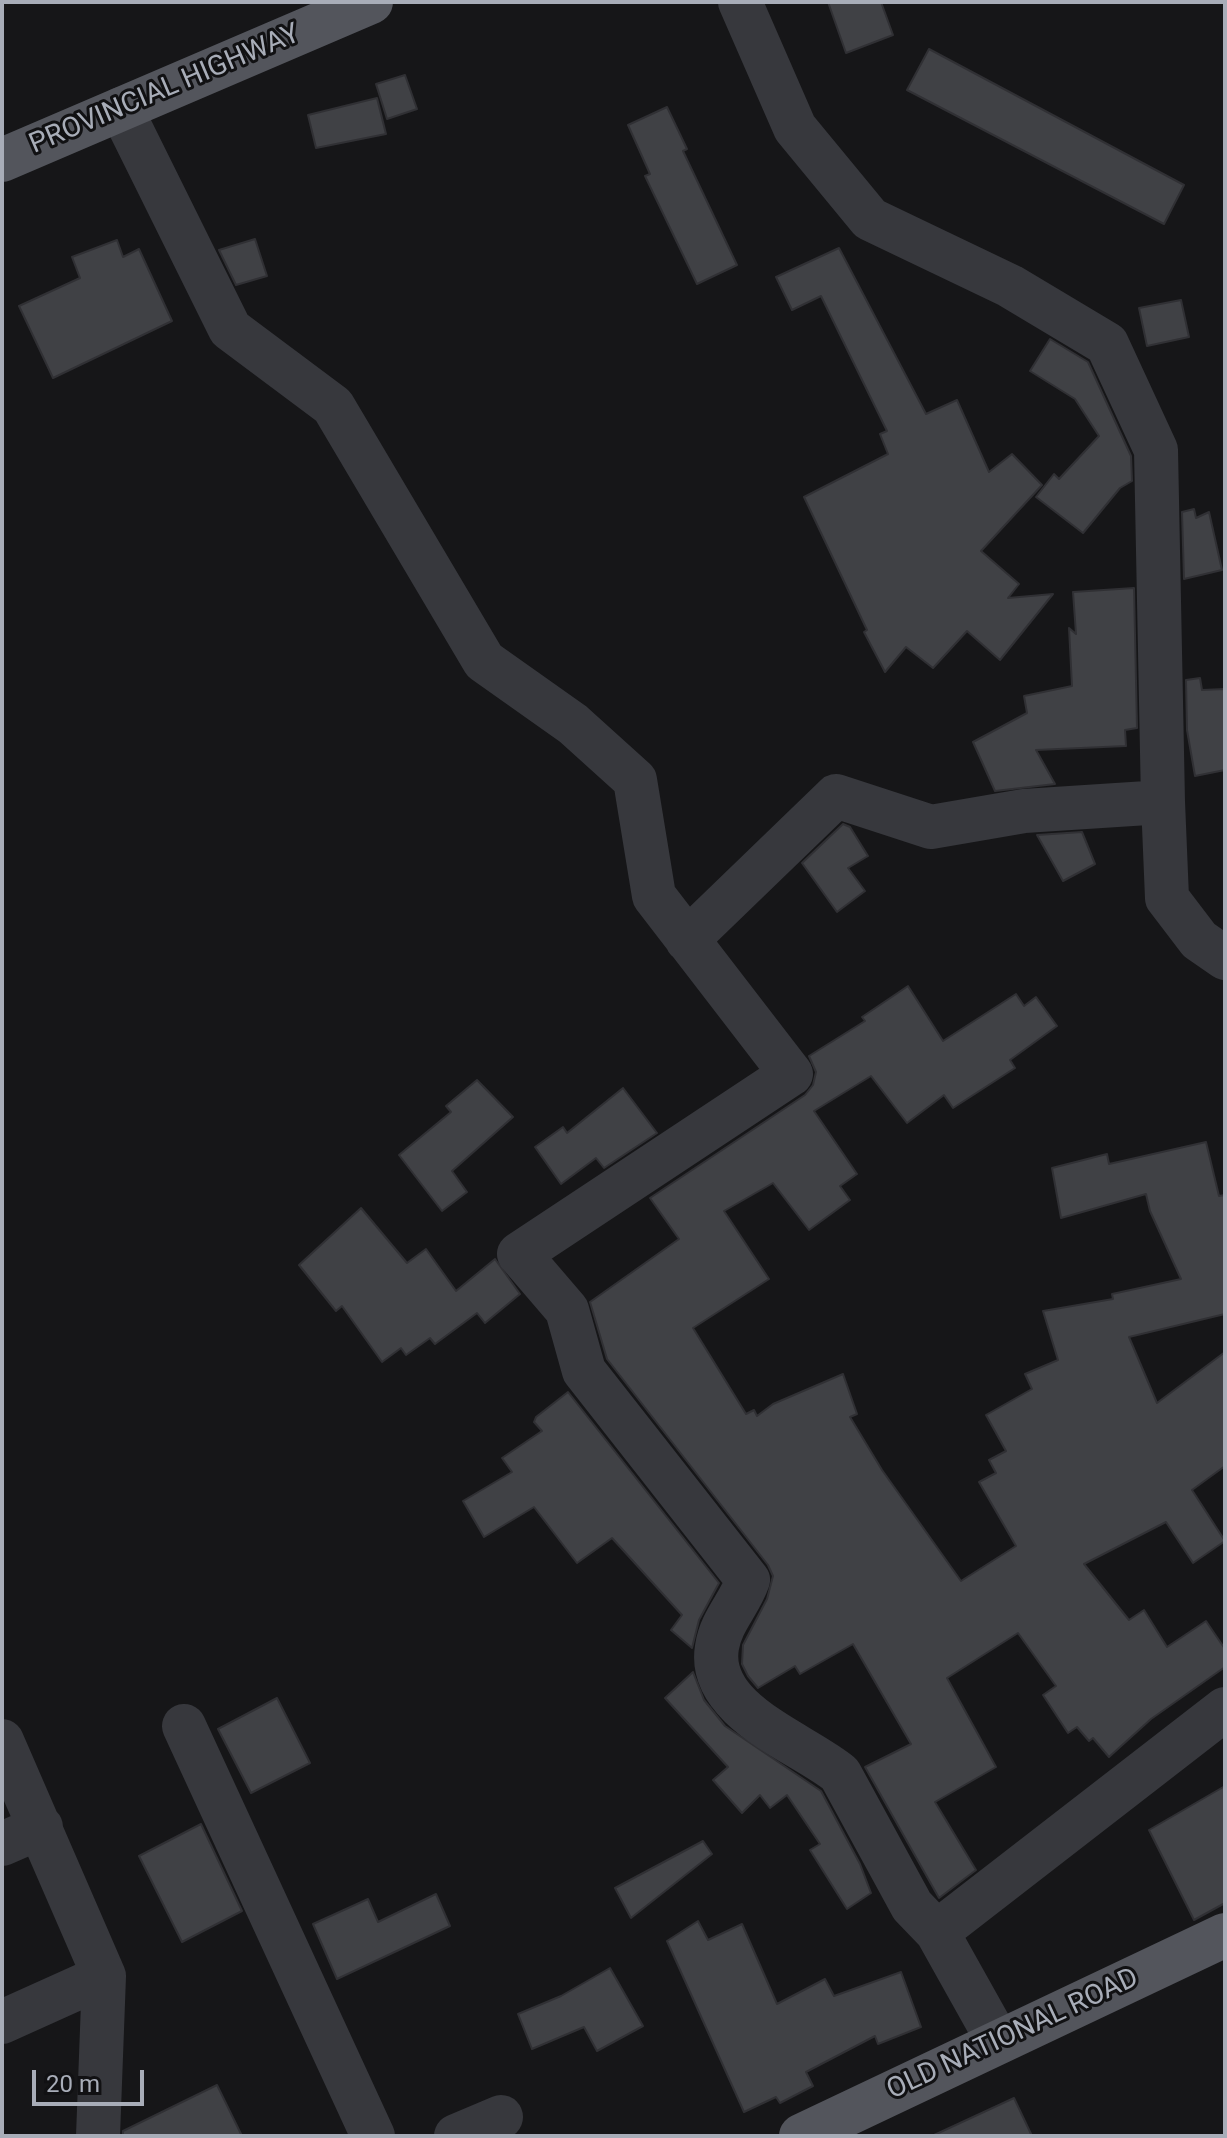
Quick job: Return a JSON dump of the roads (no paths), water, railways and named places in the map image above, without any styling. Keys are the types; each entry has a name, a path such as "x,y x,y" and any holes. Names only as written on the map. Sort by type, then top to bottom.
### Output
{"main road":[{"name":"PROVINCIAL HIGHWAY","path":"2,160 371,2"},
{"name":"OLD NATIONAL ROAD","path":"801,2136 1225,1935"}],"street":[{"path":"740,2 795,128 870,219 1010,286 1107,344 1156,450 1167,898 1199,940 1225,958"},
{"path":"121,109 230,329 333,406 484,661 573,724 635,780 654,896 791,1074 519,1254 567,1310 584,1371 748,1580 741,1600 725,1619 716,1651 723,1686 744,1710 790,1745 826,1762 840,1774 912,1906 937,1932 998,2041"},
{"path":"687,940 836,796 931,827 1024,811 1163,802"},
{"path":"937,1932 1225,1709"},
{"path":"184,1726 373,2136"},
{"path":"2,1741 22,1836 104,1976 96,2135"},
{"path":"2,2022 104,1976"},
{"path":"456,2136 501,2117"}]}
